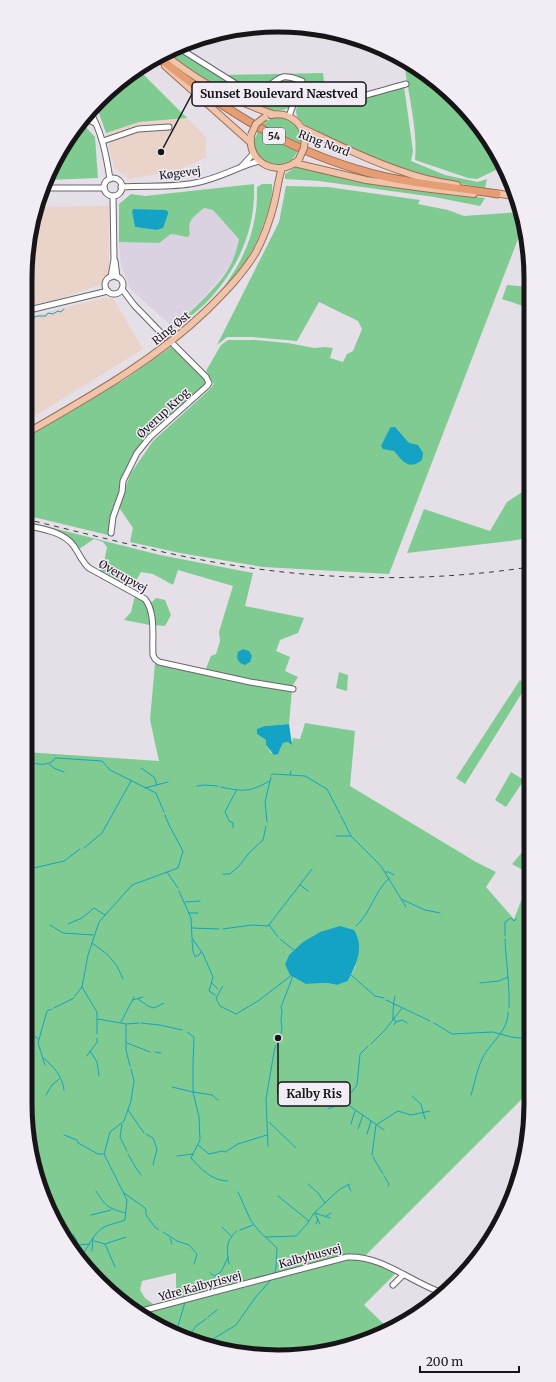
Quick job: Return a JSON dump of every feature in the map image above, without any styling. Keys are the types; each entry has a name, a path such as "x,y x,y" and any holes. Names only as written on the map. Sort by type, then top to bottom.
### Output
{"highway":[{"name":"Ring Nord","path":"163,60 230,108 286,140 331,158 407,180 497,194"}],"main road":[{"path":"169,57 205,83 246,104 273,114 289,116 298,123 302,128 304,136 304,148 296,161 282,168 268,167 259,161 253,154 251,138 256,124 265,117 273,114"},
{"path":"162,61 251,138"},
{"path":"302,128 381,164 400,171 436,181 497,194"},
{"path":"296,161 343,175 390,184 510,197"},
{"name":"Ring Øst","path":"273,168 276,190"},
{"name":"Ring Øst","path":"32,430 102,390 145,361 175,339 219,298 236,279 256,251 270,220 282,168"},
{"name":"54","path":"497,194 510,196"}],"street":[{"path":"184,51 244,89 256,91 263,90 279,78 283,77 302,81 289,116"},
{"path":"297,95 336,100 354,98 406,84"},
{"path":"93,117 103,141 110,179"},
{"path":"90,120 96,123"},
{"path":"103,141 138,129 169,127"},
{"name":"Køgevej","path":"239,168 253,154"},
{"name":"Køgevej","path":"121,188 172,186 195,183 259,161"},
{"path":"110,179 117,180 121,184 119,194 113,196 107,194 104,188 106,182 110,179"},
{"path":"49,188 104,188"},
{"path":"113,196 114,277"},
{"path":"106,289 106,282 114,277"},
{"path":"114,277 121,280 122,283 120,291"},
{"path":"106,289 112,294 120,291"},
{"path":"32,309 80,298 106,289"},
{"path":"120,291 165,336"},
{"name":"Øverup Krog","path":"111,533 113,517 122,492 123,481 137,453 150,437 209,383 206,377 174,345"},
{"name":"Øverupvej","path":"32,527 55,533 66,539 71,543 89,568 145,599 152,614 153,655 159,662 250,682 293,689"},
{"name":"Kalbyhusvej","path":"266,1278 355,1256 377,1262 438,1291"},
{"path":"393,1285 403,1275"},
{"name":"Ydre Kalbyrisvej","path":"144,1311 266,1278"}],"shaded area":[{"path":"187,118 206,138 206,157 179,170 129,179 114,168 106,133 139,122"},
{"path":"109,206 109,271 100,285 58,299 32,305 34,246 42,207"},
{"path":"204,208 213,210 239,239 236,253 229,268 207,294 174,328 130,289 121,265 119,242 159,243 171,234 176,234 181,237 190,234 188,225 190,220"},
{"path":"103,298 113,298 143,349 32,418 32,316"}],"green space":[{"path":"182,52 238,88 256,92 270,84 284,79 295,80 298,85 289,108 268,111 205,81 171,56"},
{"path":"405,69 415,73 452,104 483,141 500,171 498,169 477,179 468,178 415,160 416,149 413,115"},
{"path":"142,73 187,118 139,122 106,133 98,111 116,93"},
{"path":"323,73 326,97 304,94 302,90 304,79 289,75 263,87 250,88 235,82 225,75"},
{"path":"404,86 413,151 411,161 445,175 478,182 487,179 485,188 435,179 383,163 307,127 297,117 296,111 298,101 304,98 336,102"},
{"path":"280,117 290,121 296,126 300,134 301,144 262,125 271,118"},
{"path":"85,126 95,137 98,178 53,180 73,141"},
{"path":"258,131 298,150 292,160 277,165 266,162 261,158 257,154 254,142"},
{"path":"296,167 389,186 485,198 480,206 434,197 319,181 285,179 285,174"},
{"path":"254,184 254,199 249,229 245,243 232,270 206,303 178,327 174,328 210,292 229,268 239,239 213,210 204,208 190,222 190,234 188,237 171,234 159,243 119,242 119,204 131,194 145,196","holes":["134,209 168,212 164,222 156,230 135,227 132,212"]},
{"path":"262,184 272,184 272,189 269,207 261,232 240,271 216,297 241,260 253,228 257,206 257,187"},
{"path":"286,186 328,187 420,200 418,204 448,210 464,216 515,212 516,214 520,234 389,574 263,567 180,553 130,542 133,528 118,506 131,473 153,441 214,384 206,371 221,345 228,340 255,340 288,343 314,348 333,348 330,358 343,362 347,354 353,351 362,329 358,321 319,302 297,341 252,337 227,337 217,345 279,222"},
{"path":"507,285 524,287 524,306 502,299"},
{"path":"171,347 207,380 206,385 142,443 123,481 112,536 32,517 32,434 124,380"},
{"path":"524,491 524,534 522,539 407,553 424,509 490,531 507,502"},
{"path":"32,523 160,555 253,573 245,606 304,618 298,633 280,640 276,651 290,657 285,671 298,677 291,688 205,671 211,656 216,654 220,641 219,632 233,586 178,570 173,585 153,574 141,572 137,579 127,588 106,573 100,571 104,563 107,547 103,542 94,539 79,549 71,541 32,527"},
{"path":"135,596 144,601 146,604 148,608 150,625 124,620 131,612"},
{"path":"156,598 165,600 171,615 165,626 154,625 150,601 152,602"},
{"path":"155,663 292,690 289,724 265,726 257,734 266,740 266,745 271,753 280,750 283,743 293,741 292,738 300,739 305,723 355,731 350,786 476,862 496,872 486,887 514,919 524,893 524,1097 365,1256 365,1260 396,1273 364,1305 385,1326 342,1342 310,1348 278,1350 246,1348 214,1342 199,1337 169,1325 141,1309 104,1278 73,1241 57,1213 40,1168 34,1136 32,1104 32,752 159,761 150,720","holes":["320,932 356,966 348,981 337,985 327,983 306,984 285,964 289,955 304,942","176,1273 176,1301 157,1307 145,1298 140,1290 142,1281"]},
{"path":"339,672 348,675 347,691 336,688"},
{"path":"520,680 524,683 524,690 465,784 456,778"},
{"path":"511,772 524,780 506,807 495,800"},
{"path":"524,850 524,871 512,864"}],"water":[{"path":"133,209 166,210 168,214 163,228 156,230 135,227 132,212"},
{"path":"391,427 395,427 409,443 418,445 423,453 422,460 413,465 409,465 394,451 383,449 381,446"},
{"path":"243,649 249,651 252,656 250,662 245,665 240,663 237,658 238,652"},
{"path":"289,724 292,745 288,742 283,743 278,754 274,755 266,745 266,740 257,734 257,729 265,726"},
{"path":"340,926 354,930 359,943 358,956 348,981 337,985 327,983 306,984 290,975 285,964 289,955 303,942 320,932"}],"waterway":[{"path":"32,318 46,316 48,313 53,314 58,311 61,312 64,309"},
{"path":"32,762 46,764 50,763 55,758 102,761 110,770 156,793 164,812"},
{"path":"49,764 64,772"},
{"path":"141,768 154,777 157,785"},
{"path":"271,775 290,775 291,771"},
{"path":"290,775 305,776 327,789 340,814"},
{"path":"267,822 265,802 271,777"},
{"path":"84,848 102,833 131,781"},
{"path":"221,787 235,790 246,790 270,781"},
{"path":"145,788 168,782"},
{"path":"197,786 218,786"},
{"path":"233,828 233,823 229,821 225,812 236,791"},
{"path":"75,996 82,987 88,955 99,922 132,885 178,868 183,851 165,815"},
{"path":"341,816 351,836 381,866 406,907"},
{"path":"223,874 230,874 263,840 266,826"},
{"path":"336,836 351,836"},
{"path":"32,868 64,861 80,849"},
{"path":"223,929 252,925 268,926 312,869"},
{"path":"167,872 178,888"},
{"path":"386,872 394,875"},
{"path":"356,926 361,921 389,878"},
{"path":"300,885 308,891"},
{"path":"179,891 191,918 192,938 203,954 213,977 209,991 215,995"},
{"path":"401,899 425,910 440,913"},
{"path":"185,902 200,901"},
{"path":"68,924 82,918 94,908 105,915"},
{"path":"189,913 198,913"},
{"path":"505,936 505,922 511,918 514,921 516,919"},
{"path":"50,925 63,933 93,935"},
{"path":"269,925 278,937"},
{"path":"192,928 219,929"},
{"path":"280,939 294,950"},
{"path":"505,939 509,1008"},
{"path":"192,940 195,957 201,952"},
{"path":"92,943 107,954 117,966 123,979"},
{"path":"223,986 216,998 220,1006 236,1014 258,1001 292,975"},
{"path":"351,975 375,996 384,998"},
{"path":"278,1042 282,1030 281,1007 293,976"},
{"path":"480,983 499,981 508,977"},
{"path":"212,983 218,989"},
{"path":"82,987 97,1012 97,1034"},
{"path":"393,1020 393,1005 395,996"},
{"path":"121,1022 134,997"},
{"path":"133,1000 143,997"},
{"path":"54,1008 74,998"},
{"path":"138,999 154,1008 164,1003"},
{"path":"386,1000 430,1021"},
{"path":"371,1044 385,1030 402,1008"},
{"path":"45,1065 38,1043 47,1011 52,1009"},
{"path":"471,1095 481,1061 486,1051 506,1025 508,1012"},
{"path":"98,1019 126,1024 139,1023"},
{"path":"394,1019 396,1022 394,1025"},
{"path":"396,1022 402,1020 407,1023"},
{"path":"141,1023 160,1025 182,1030"},
{"path":"434,1023 452,1034 493,1032 511,1037 524,1037"},
{"path":"126,1025 126,1050 130,1066"},
{"path":"187,1032 194,1037 193,1092 199,1117 200,1140 191,1158 212,1177 228,1181"},
{"path":"32,1034 38,1039"},
{"path":"87,1056 97,1042 97,1038"},
{"path":"127,1043 150,1052"},
{"path":"268,1146 266,1099 276,1045"},
{"path":"328,1109 344,1102 357,1085 360,1054 368,1046"},
{"path":"90,1051 97,1062 99,1076"},
{"path":"155,1052 161,1053"},
{"path":"43,1058 57,1072 62,1080 64,1090"},
{"path":"83,1254 96,1233 106,1226 125,1220 127,1200 104,1154 110,1132 124,1121 131,1101 134,1081 131,1069"},
{"path":"46,1095 52,1085 59,1079"},
{"path":"172,1087 212,1095 218,1100"},
{"path":"412,1096 421,1104 425,1119"},
{"path":"334,1097 344,1102 384,1130"},
{"path":"128,1110 144,1133"},
{"path":"351,1124 355,1111"},
{"path":"372,1155 376,1125 398,1111 411,1115 430,1111"},
{"path":"358,1129 363,1115"},
{"path":"367,1134 371,1121"},
{"path":"269,1122 296,1148"},
{"path":"122,1124 120,1137 127,1151"},
{"path":"146,1134 153,1138 157,1149 153,1165"},
{"path":"64,1135 77,1140 78,1143 98,1154 103,1154"},
{"path":"227,1151 238,1144 267,1135"},
{"path":"198,1145 209,1154 222,1151 226,1152"},
{"path":"128,1154 141,1175"},
{"path":"177,1156 193,1154"},
{"path":"373,1157 383,1174"},
{"path":"384,1176 389,1184 388,1186"},
{"path":"308,1184 318,1193 325,1203"},
{"path":"266,1237 296,1236 307,1224 314,1213 340,1189 350,1184"},
{"path":"348,1185 351,1191"},
{"path":"96,1191 108,1206 125,1213"},
{"path":"238,1192 251,1221 277,1248 275,1273"},
{"path":"124,1193 145,1208 146,1215 159,1230"},
{"path":"278,1196 309,1221"},
{"path":"91,1215 111,1210"},
{"path":"315,1213 330,1218"},
{"path":"326,1216 331,1213"},
{"path":"315,1214 320,1224"},
{"path":"316,1224 318,1219"},
{"path":"240,1230 253,1225"},
{"path":"222,1227 231,1236"},
{"path":"229,1264 227,1250 230,1238 237,1231"},
{"path":"163,1232 177,1241 189,1245 197,1254 194,1264"},
{"path":"73,1234 79,1245 90,1244"},
{"path":"94,1241 105,1244 126,1237"},
{"path":"92,1251 93,1238"},
{"path":"170,1238 172,1244"},
{"path":"105,1244 115,1267"},
{"path":"210,1273 214,1276 221,1272 228,1257"},
{"path":"213,1339 236,1325 255,1298 271,1280"},
{"path":"179,1329 178,1326 185,1302"},
{"path":"208,1317 217,1310"},
{"path":"191,1334 196,1326 206,1319"}],"railway":[{"path":"32,521 205,561 305,574 380,578 418,577 493,572 524,568"}],"place":[{"name":"Sunset Boulevard Næstved","path":"161,152"},
{"name":"Kalby Ris","path":"278,1038"}]}
